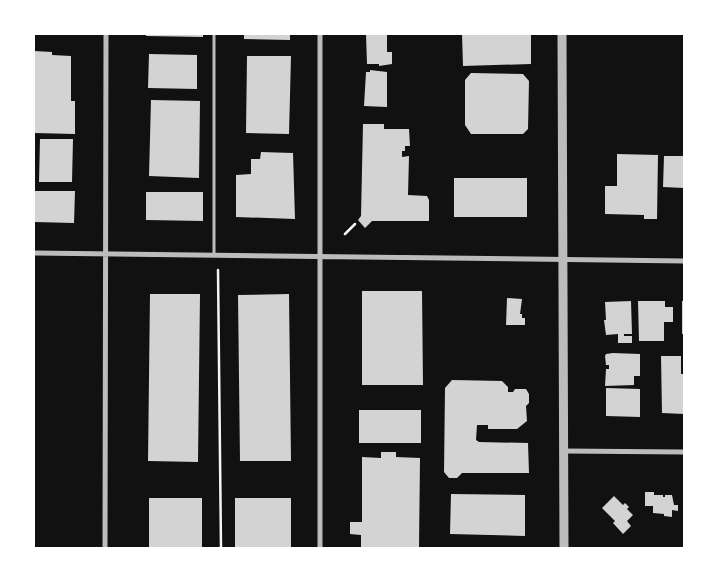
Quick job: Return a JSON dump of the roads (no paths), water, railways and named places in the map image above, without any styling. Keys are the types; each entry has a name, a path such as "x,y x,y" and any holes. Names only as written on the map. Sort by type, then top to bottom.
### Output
{"street":[{"path":"105,548 106,34"},
{"path":"320,34 320,548"},
{"path":"562,34 564,548"},
{"path":"34,253 684,261"},
{"path":"564,451 684,452"}],"lane":[{"path":"214,34 214,256"}]}
